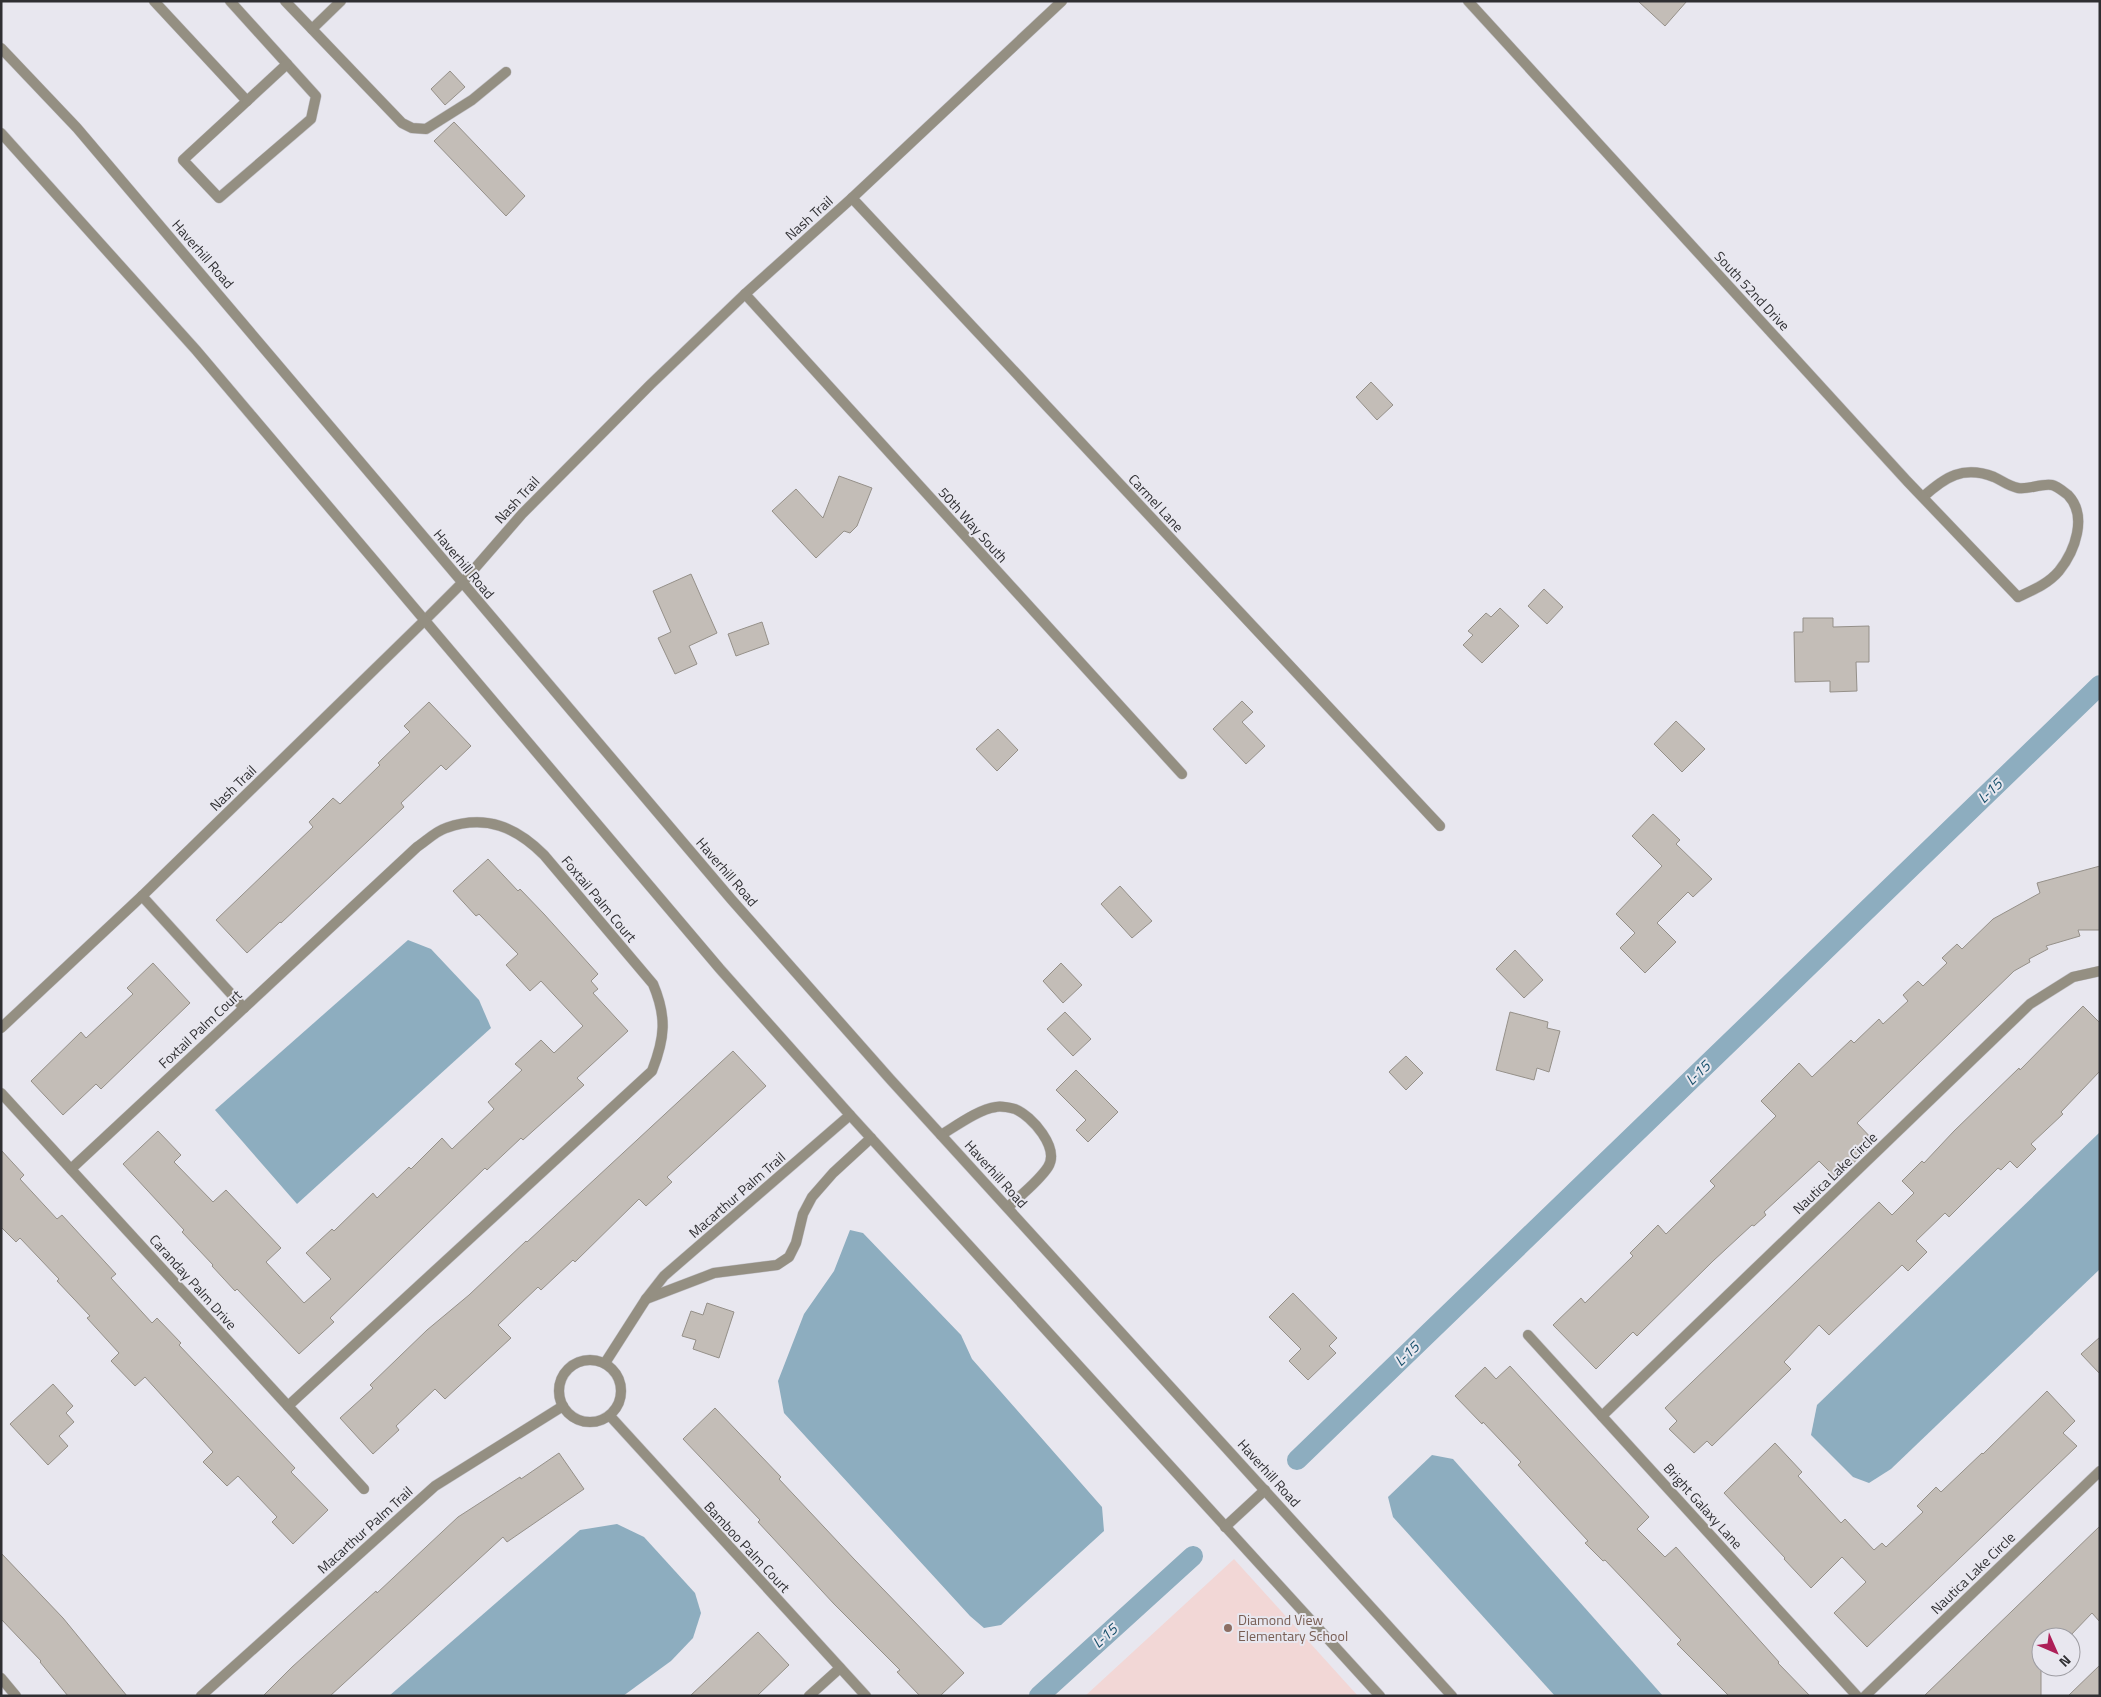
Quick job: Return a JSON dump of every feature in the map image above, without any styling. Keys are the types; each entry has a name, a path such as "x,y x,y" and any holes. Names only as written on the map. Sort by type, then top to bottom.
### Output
{"street":[{"path":"154,1 247,101"},
{"path":"230,1 316,96 311,119 219,198 183,160 287,64"},
{"path":"285,1 402,123 412,128 426,129 472,100 506,72"},
{"path":"312,30 342,1"},
{"name":"Nash Trail","path":"1,1028 142,896 424,621 462,583 522,514 651,384 744,294 852,198 1062,1"},
{"name":"South 52nd Drive","path":"1468,1 1923,497 2018,597 2048,582 2060,570 2073,545 2080,523 2074,502 2053,485 2020,489 2006,485 1996,478 1983,474 1964,472 1945,478 1923,497"},
{"name":"Haverhill Road","path":"1,48 77,128 731,899 941,1135 1452,1696"},
{"path":"1,133 196,350 623,856 850,1115 1380,1696"},
{"name":"Carmel Lane","path":"852,198 1440,826"},
{"name":"50th Way South","path":"744,294 1182,774"},
{"name":"Foxtail Palm Court","path":"71,1168 417,847 445,828 469,823 492,824 514,830 528,840 652,984 661,1003 664,1028 660,1051 652,1071 288,1406"},
{"path":"142,896 244,1008"},
{"name":"Nautica Lake Circle","path":"1602,1416 2030,1004 2073,977 2100,971"},
{"name":"Caranday Palm Drive","path":"1,1093 364,1489"},
{"path":"941,1135 996,1107 1015,1109 1036,1125 1048,1142 1052,1157 1048,1166 1008,1207"},
{"name":"Macarthur Palm Trail","path":"605,1363 646,1299 664,1276 850,1115"},
{"path":"646,1299 714,1273 777,1265 790,1257 796,1243 803,1214 812,1198 833,1173 871,1138"},
{"name":"Bright Galaxy Lane","path":"1528,1334 1857,1696"},
{"path":"594,1360 605,1363 613,1369 619,1378 622,1388 617,1408 610,1416 593,1423 584,1422 568,1414 559,1396 560,1384 568,1370 582,1361 594,1360"},
{"name":"Macarthur Palm Trail","path":"201,1696 435,1486 563,1406"},
{"name":"Bamboo Palm Court","path":"610,1416 866,1696"},
{"name":"Nautica Lake Circle","path":"1865,1696 2100,1471"},
{"path":"1226,1527 1266,1490"},
{"path":"809,1696 840,1668"},
{"path":"1,1678 16,1696"}],"shaded area":[{"name":"Diamond View Elementary School","path":"1234,1559 1358,1696 1085,1696"}],"water":[{"path":"408,940 431,949 479,1000 491,1028 297,1204 215,1110"},
{"path":"2100,1132 2100,1269 1891,1469 1869,1483 1853,1477 1811,1435 1817,1405"},
{"path":"850,1230 863,1233 961,1335 972,1359 1102,1507 1104,1531 1001,1625 984,1628 970,1616 784,1413 778,1381 804,1314 834,1271"},
{"path":"1432,1455 1453,1459 1663,1696 1555,1696 1393,1517 1388,1497"},
{"path":"617,1524 644,1537 695,1593 701,1613 693,1638 671,1661 623,1696 389,1696 580,1530"}],"building":[{"path":"1638,1 1687,1 1665,26"},
{"path":"450,71 465,87 445,105 431,89"},
{"path":"454,122 525,196 506,216 434,141"},
{"path":"1371,382 1393,405 1377,420 1356,397"},
{"path":"839,476 872,488 857,526 850,533 844,531 816,558 772,511 796,489 823,518"},
{"path":"691,574 717,633 689,646 697,664 675,674 658,638 671,632 653,591"},
{"path":"1544,589 1563,607 1547,624 1528,606"},
{"path":"1500,608 1519,626 1482,663 1463,645 1473,635 1468,631 1486,613 1491,617"},
{"path":"1803,618 1833,618 1833,627 1869,626 1869,662 1856,662 1857,691 1830,692 1830,681 1795,682 1794,632 1803,632"},
{"path":"762,622 769,644 736,656 728,634"},
{"path":"1242,701 1253,712 1242,722 1265,746 1246,764 1213,729"},
{"path":"429,702 471,746 446,770 441,765 401,803 404,807 247,953 216,920 313,827 309,822 333,798 340,804 380,765 378,763 410,732 404,726"},
{"path":"1676,721 1705,749 1682,772 1654,744"},
{"path":"998,729 1018,750 997,771 976,749"},
{"path":"1653,814 1680,840 1676,844 1712,879 1693,897 1688,892 1657,923 1676,942 1645,973 1620,948 1635,933 1616,914 1662,866 1632,836"},
{"path":"488,859 518,891 520,889 544,914 598,974 591,981 598,989 593,993 628,1031 577,1078 584,1085 523,1140 521,1138 487,1170 485,1168 330,1318 334,1322 299,1354 237,1289 235,1291 182,1232 184,1230 123,1164 158,1131 181,1155 174,1162 213,1202 226,1190 281,1248 266,1262 304,1303 331,1279 306,1253 332,1229 334,1231 373,1193 377,1198 409,1167 411,1169 442,1138 452,1149 494,1109 488,1102 522,1070 515,1064 541,1040 554,1053 583,1026 541,981 530,991 506,965 518,954 479,914 476,916 453,891"},
{"path":"2100,866 2100,930 2078,930 2080,936 2046,946 2048,949 2029,959 2030,962 2014,971 1857,1123 1875,1142 1837,1179 1819,1161 1764,1212 1766,1215 1754,1226 1752,1225 1713,1261 1637,1336 1633,1332 1596,1369 1553,1325 1581,1298 1585,1303 1633,1256 1630,1253 1658,1225 1666,1234 1715,1186 1710,1181 1776,1116 1761,1101 1799,1063 1812,1077 1851,1040 1854,1043 1879,1019 1883,1024 1908,1001 1903,995 1918,981 1923,986 1947,963 1942,958 1957,944 1962,949 1993,919 2040,893 2037,883"},
{"path":"1120,886 1152,921 1132,938 1101,904"},
{"path":"1515,950 1543,980 1524,998 1496,969"},
{"path":"153,963 190,1003 101,1089 96,1084 63,1115 31,1081 81,1032 86,1038 133,994 127,988"},
{"path":"1061,963 1082,985 1063,1003 1043,981"},
{"path":"2083,1006 2100,1023 2100,1071 2061,1112 2063,1114 2031,1144 2036,1149 2017,1168 2010,1161 2001,1170 1998,1168 1949,1217 1945,1213 1916,1241 1927,1252 1908,1271 1902,1265 1829,1335 1819,1325 1784,1362 1791,1369 1712,1446 1707,1441 1694,1453 1669,1429 1677,1421 1665,1408 1879,1202 1892,1215 1914,1193 1902,1181 1922,1161 1924,1163 1954,1131 2019,1068 2020,1070"},
{"path":"1065,1012 1091,1039 1073,1056 1047,1029"},
{"path":"1510,1012 1548,1022 1547,1028 1560,1031 1549,1072 1537,1068 1534,1080 1496,1070"},
{"path":"733,1051 766,1086 667,1177 672,1182 646,1206 639,1199 575,1262 573,1260 541,1290 538,1287 498,1325 511,1338 445,1399 435,1389 396,1426 399,1430 373,1454 340,1418 373,1388 370,1385 427,1330 469,1295"},
{"path":"1406,1056 1423,1073 1406,1090 1389,1072"},
{"path":"1076,1070 1118,1112 1088,1142 1076,1130 1086,1120 1056,1090"},
{"path":"1,1150 24,1175 20,1179 57,1219 62,1215 116,1274 111,1278 152,1323 157,1318 181,1343 179,1345 295,1468 291,1472 328,1510 293,1544 272,1522 277,1517 238,1476 227,1486 203,1462 213,1452 145,1377 135,1386 111,1361 119,1353 87,1318 90,1316 57,1281 59,1279 20,1238 16,1242 1,1227"},
{"path":"1293,1293 1337,1338 1329,1346 1336,1353 1308,1380 1289,1361 1301,1349 1269,1317"},
{"path":"707,1303 734,1312 719,1358 693,1349 696,1340 682,1336 691,1311 703,1315"},
{"path":"2100,1337 2100,1374 2081,1354"},
{"path":"1510,1366 1649,1517 1637,1529 1665,1557 1676,1547 1778,1663 1810,1696 1729,1696 1677,1644 1681,1640 1605,1560 1603,1561 1585,1543 1588,1541 1518,1465 1521,1462 1455,1396 1485,1367 1496,1379"},
{"path":"53,1384 73,1406 66,1413 74,1422 59,1436 68,1446 48,1465 10,1424"},
{"path":"2047,1391 2075,1421 2063,1433 2077,1446 1867,1647 1834,1613 1866,1582 1842,1557 1811,1588 1724,1493 1775,1443 1802,1472 1798,1476 1841,1523 1845,1519 1874,1550 1882,1543 1886,1547 1923,1512 1917,1506 1936,1487 1941,1492"},
{"path":"715,1408 781,1477 779,1479 854,1559 964,1673 940,1696 920,1696 897,1672 900,1670 834,1604 758,1522 760,1520 683,1439"},
{"path":"559,1453 584,1489 507,1542 503,1537 330,1696 263,1696 292,1667 376,1591 377,1593 458,1517 520,1477 521,1479"},
{"path":"2100,1526 2100,1622 2092,1613 2079,1627 2031,1627 2031,1677 2041,1677 2041,1696 1924,1696"},
{"path":"1,1553 63,1618 127,1696 68,1696 41,1661 1,1619"},
{"path":"758,1632 789,1665 757,1696 690,1696"},
{"path":"2100,1665 2100,1696 2068,1696"}],"waterway":[{"name":"L-15","path":"1297,1460 2100,685"},
{"name":"L-15","path":"1039,1696 1193,1556"}],"place":[{"name":"Diamond View Elementary School","path":"1228,1628"}]}
